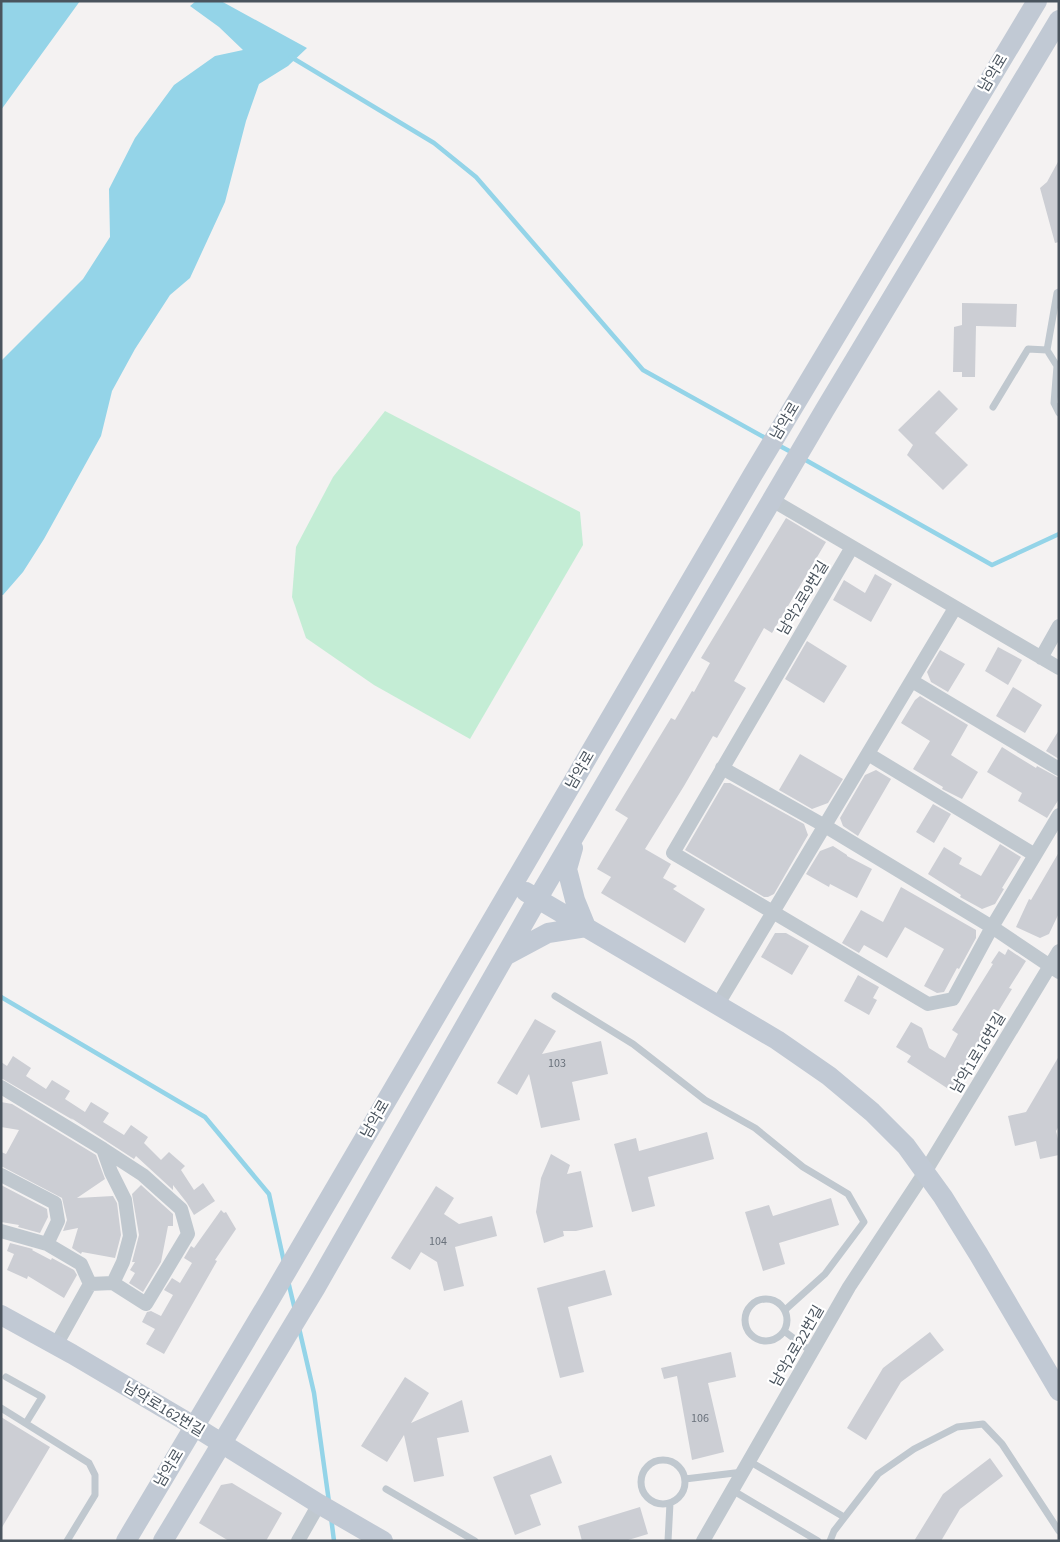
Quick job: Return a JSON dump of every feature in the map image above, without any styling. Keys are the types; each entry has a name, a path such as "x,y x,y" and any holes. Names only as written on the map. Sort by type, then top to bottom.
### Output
{"street":[{"name":"남악로","path":"126,1541 271,1298 752,476 1037,1"},
{"name":"남악로","path":"162,1541 316,1287 538,898 775,494 1059,20"},
{"path":"775,494 852,547 1059,668"},
{"name":"남악2로9번길","path":"852,547 673,853 774,911 928,1004 953,999 992,927 1059,815"},
{"path":"718,1004 956,608"},
{"path":"1041,658 1059,626"},
{"path":"912,681 1059,769"},
{"path":"868,754 1035,855"},
{"path":"722,768 825,826 992,927 1054,970"},
{"path":"577,831 567,869 575,900 586,927"},
{"path":"512,884 718,1004 784,1045 852,1094 895,1135 926,1172 979,1255 1059,1391"},
{"path":"505,956 548,934 586,927"},
{"name":"남악1로16번길","path":"926,1172 1054,970 1059,951"},
{"path":"1,1087 143,1175 181,1209 188,1234 146,1304 112,1283 90,1284"},
{"path":"103,1149 111,1172 125,1200 130,1236 123,1262 112,1283"},
{"name":"남악2로22번길","path":"703,1541 850,1287 926,1172"},
{"path":"1,1175 55,1203 58,1221 47,1244"},
{"path":"1,1231 47,1244 81,1264 90,1284"},
{"path":"56,1345 90,1284"},
{"name":"남악로162번길","path":"3,1319 56,1345 194,1426 322,1506 384,1541"},
{"path":"298,1541 322,1506"}],"lane":[{"path":"1059,292 1057,293 1047,350 1057,366 1054,402 1059,413"},
{"path":"992,407 1028,348 1047,350"},
{"path":"555,996 633,1044 705,1100 755,1128 803,1167 848,1194 864,1222 825,1274 785,1310"},
{"path":"760,1299 774,1300 785,1310 788,1321 784,1332 779,1337 765,1341 758,1340 747,1330 745,1315 753,1303 760,1299"},
{"path":"784,1332 812,1352"},
{"path":"6,1377 42,1397 26,1423"},
{"path":"1,1408 89,1463 95,1475 95,1495 68,1541"},
{"path":"830,1541 834,1531 844,1517 878,1474 914,1449 957,1427 983,1424 1002,1444 1059,1531"},
{"path":"666,1460 678,1466 685,1479 682,1494 670,1503 656,1503 644,1495 640,1481 642,1474 652,1463 666,1460"},
{"path":"685,1479 746,1467 844,1517"},
{"path":"386,1489 475,1541"},
{"path":"732,1490 818,1541"},
{"path":"668,1541 670,1503"}],"green space":[{"path":"385,411 580,512 583,545 470,739 374,685 306,638 292,597 296,547 333,477"}],"water":[{"path":"1,1 80,1 1,110"},
{"path":"196,1 221,1 307,48 288,66 259,84 246,121 225,202 190,278 170,295 135,349 112,391 101,436 44,539 23,572 1,595 1,361 83,279 110,237 109,189 135,138 174,85 215,56 243,50 219,27 190,6"}],"building":[{"path":"1059,160 1059,242 1055,243 1040,188 1047,182"},
{"path":"962,303 1017,304 1016,327 976,326 975,377 962,377 962,372 953,372 954,327 962,325"},
{"path":"939,390 958,409 935,433 968,465 943,490 907,455 913,445 898,430"},
{"path":"786,518 826,542 772,633 764,628 734,681 746,688 717,738 713,736 645,849 671,864 663,878 677,886 673,889 705,909 685,943 601,893 611,877 597,869 628,818 615,810 671,718 675,720 692,691 694,692 710,663 701,658"},
{"path":"875,574 892,584 871,622 833,600 844,580 865,593"},
{"path":"807,641 847,666 824,703 785,679"},
{"path":"998,647 1022,660 1008,685 985,671"},
{"path":"940,650 965,664 948,692 931,682 927,672"},
{"path":"1013,687 1042,705 1025,733 996,716"},
{"path":"920,696 968,725 951,755 978,772 962,799 942,789 943,787 913,769 930,741 901,723 915,700"},
{"path":"1059,730 1059,759 1046,751"},
{"path":"1002,747 1036,768 1037,766 1059,778 1059,799 1047,818 1018,801 1022,793 987,772"},
{"path":"800,754 843,779 828,803 812,809 779,790"},
{"path":"876,770 891,779 858,836 843,826 840,818 865,775"},
{"path":"724,783 730,783 804,824 808,835 774,894 768,897 764,897 685,850"},
{"path":"933,804 951,814 934,843 916,832"},
{"path":"1000,844 1021,857 1002,888 1004,889 995,904 982,909 960,897 961,895 928,874 944,847 962,858 959,864 981,876"},
{"path":"833,846 847,856 872,869 857,898 830,884 829,887 806,874 820,851"},
{"path":"1059,852 1059,913 1049,934 1040,938 1016,927 1029,899 1031,900"},
{"path":"901,887 976,930 976,938 944,992 937,993 924,986 944,949 905,927 887,958 864,945 859,953 842,943 861,910 883,922"},
{"path":"775,933 786,933 809,946 792,975 761,957"},
{"path":"1008,949 1026,961 1009,988 1012,989 950,1090 907,1062 911,1056 896,1047 911,1022 922,1028 929,1048 945,1058 958,1034 952,1030 999,951 1005,955"},
{"path":"858,975 879,987 873,998 877,1000 869,1015 844,1001"},
{"path":"535,1019 556,1031 542,1054 601,1041 608,1074 572,1082 580,1120 541,1128 529,1074 517,1095 497,1083"},
{"path":"13,1056 31,1068 26,1076 46,1089 52,1080 70,1091 65,1099 85,1112 91,1102 109,1113 103,1122 124,1135 131,1125 148,1137 144,1143 161,1160 169,1152 185,1166 181,1170 194,1190 203,1183 215,1201 194,1215 173,1185 173,1190 136,1156 134,1159 71,1118 73,1120 1,1078 1,1062 7,1066"},
{"path":"1059,1056 1059,1126 1056,1131 1059,1155 1040,1159 1036,1141 1015,1146 1008,1116 1026,1112"},
{"path":"1,1102 12,1104 96,1155 105,1179 77,1198 113,1196 117,1203 121,1235 115,1258 82,1252 81,1254 72,1248 78,1228 63,1231 67,1220 62,1198 1,1166 1,1152 6,1154 19,1130 1,1127"},
{"path":"707,1132 714,1159 648,1177 655,1206 632,1212 614,1144 636,1138 639,1151"},
{"path":"551,1154 570,1165 567,1174 581,1171 593,1227 576,1231 563,1231 564,1236 544,1243 536,1212 541,1178"},
{"path":"1,1185 47,1209 48,1217 40,1233 18,1227 19,1225 1,1222"},
{"path":"141,1185 173,1214 173,1226 168,1226 161,1262 143,1292 129,1283 135,1273 130,1270 135,1262 132,1262 139,1235 132,1194"},
{"path":"436,1186 454,1198 444,1214 459,1224 492,1216 497,1236 455,1247 464,1286 444,1291 437,1262 421,1252 410,1270 391,1258"},
{"path":"831,1198 839,1225 779,1243 785,1264 763,1271 745,1212 769,1205 773,1216"},
{"path":"221,1210 224,1213 226,1212 236,1229 215,1260 217,1261 164,1354 146,1344 155,1329 142,1322 147,1312 151,1311 161,1316 173,1295 164,1290 172,1278 180,1283 192,1263 184,1258 191,1246 194,1248"},
{"path":"10,1243 33,1249 51,1260 52,1258 74,1270 77,1275 64,1298 28,1276 27,1279 7,1270 14,1254 7,1251"},
{"path":"605,1270 612,1295 568,1307 584,1372 560,1378 537,1288"},
{"path":"930,1332 944,1350 901,1382 866,1440 847,1428 883,1368"},
{"path":"731,1352 736,1377 708,1383 724,1452 692,1460 677,1376 664,1379 661,1368"},
{"path":"405,1377 429,1393 411,1423 462,1400 469,1432 437,1438 444,1476 414,1482 404,1435 387,1462 361,1446"},
{"path":"1,1417 50,1447 1,1529"},
{"path":"551,1455 562,1483 530,1495 541,1525 515,1535 493,1477"},
{"path":"990,1458 1003,1476 960,1509 941,1541 914,1541 943,1494"},
{"path":"232,1483 282,1513 266,1541 229,1541 199,1523 221,1485"},
{"path":"640,1507 648,1534 625,1541 582,1541 578,1526"}],"waterway":[{"path":"291,57 434,143 476,177 643,370 769,440"},
{"path":"778,445 793,453"},
{"path":"802,458 992,565 1059,534"},
{"path":"1,997 205,1117 269,1194 284,1262"},
{"path":"288,1281 295,1310"},
{"path":"299,1328 314,1393 329,1502"},
{"path":"331,1517 334,1541"}]}
